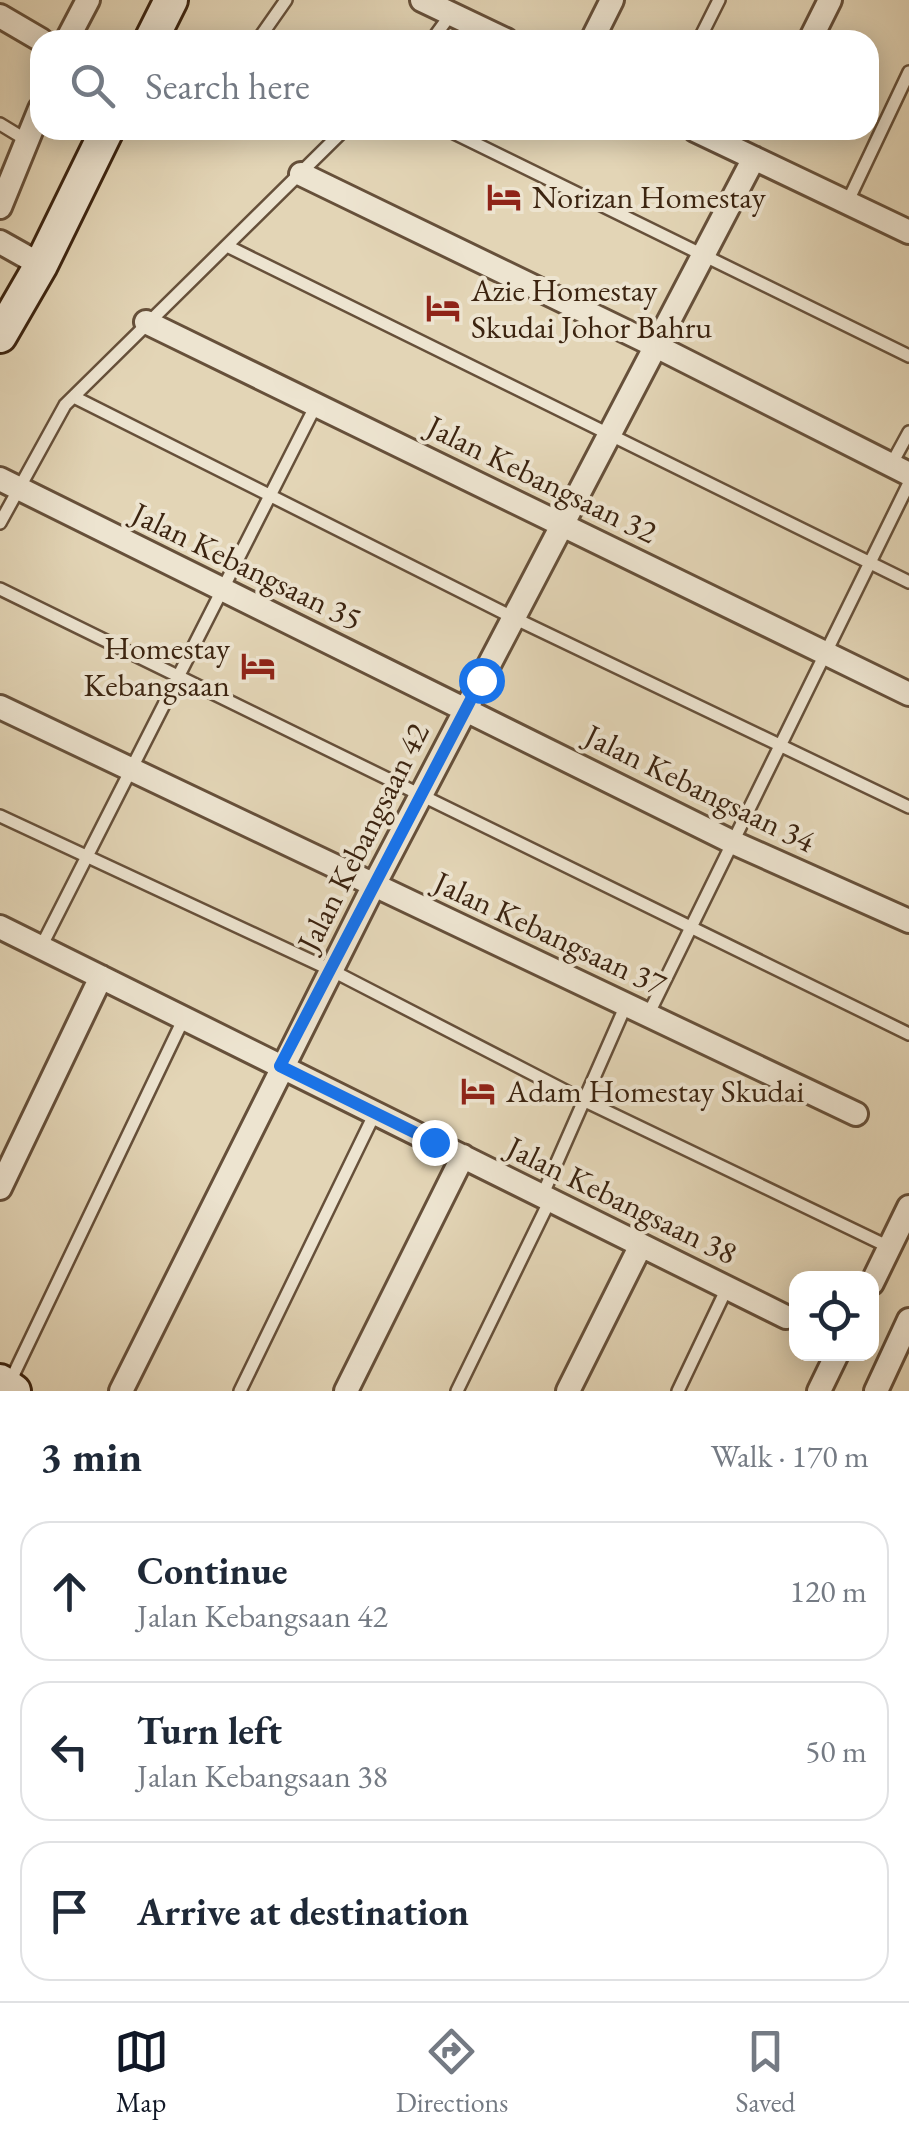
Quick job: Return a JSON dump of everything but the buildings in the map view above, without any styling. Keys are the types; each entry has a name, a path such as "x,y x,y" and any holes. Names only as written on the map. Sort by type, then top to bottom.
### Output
{"street":[{"path":"72,30 88,0"},
{"path":"156,30 171,0"},
{"path":"422,0 485,30"},
{"path":"597,30 612,0"},
{"path":"815,30 830,0"},
{"path":"0,16 30,34"},
{"path":"0,207 30,136"},
{"path":"0,336 42,265 102,140"},
{"path":"716,140 909,232"},
{"name":"Jalan Kebangsaan 42","path":"121,1391 280,1066 754,158"},
{"path":"301,174 656,346 900,470"},
{"path":"0,242 42,265"},
{"name":"Jalan Kebangsaan 32","path":"146,322 909,694"},
{"name":"Jalan Kebangsaan 35","path":"8,483 465,710"},
{"name":"Jalan Kebangsaan 37","path":"0,707 856,1114"},
{"name":"Jalan Kebangsaan 34","path":"465,710 732,842 909,921"},
{"name":"Jalan Kebangsaan 38","path":"1,931 41,947 786,1317"},
{"path":"0,1188 100,977"},
{"path":"346,1391 463,1156"},
{"path":"878,1271 909,1207"},
{"path":"568,1391 641,1245"},
{"path":"887,1388 909,1320"},
{"path":"819,1391 834,1361"}],"lane":[{"path":"265,30 286,0"},
{"path":"704,30 719,0"},
{"path":"439,30 451,14"},
{"path":"879,135 909,72"},
{"path":"0,124 28,141"},
{"path":"0,523 8,483 65,406 334,140"},
{"path":"468,140 909,356"},
{"path":"847,203 877,140"},
{"path":"226,246 909,582"},
{"path":"74,397 514,618 909,807"},
{"path":"41,947 316,405"},
{"path":"900,470 909,432"},
{"path":"648,1015 909,483"},
{"path":"0,590 909,1034"},
{"path":"0,816 331,970 583,1100 889,1248"},
{"path":"456,1391 546,1198 583,1100 626,1004"},
{"path":"7,1386 184,1018"},
{"path":"240,1391 375,1113"},
{"path":"678,1391 727,1288"}],"place":[{"name":"Norizan Homestay","path":"504,197"},
{"name":"Azie Homestay Skudai Johor Bahru","path":"443,308"},
{"name":"Homestay Kebangsaan","path":"258,666"},
{"name":"Adam Homestay Skudai","path":"478,1091"}],"route":[{"path":"434,1142 280,1066 481,680"}]}
